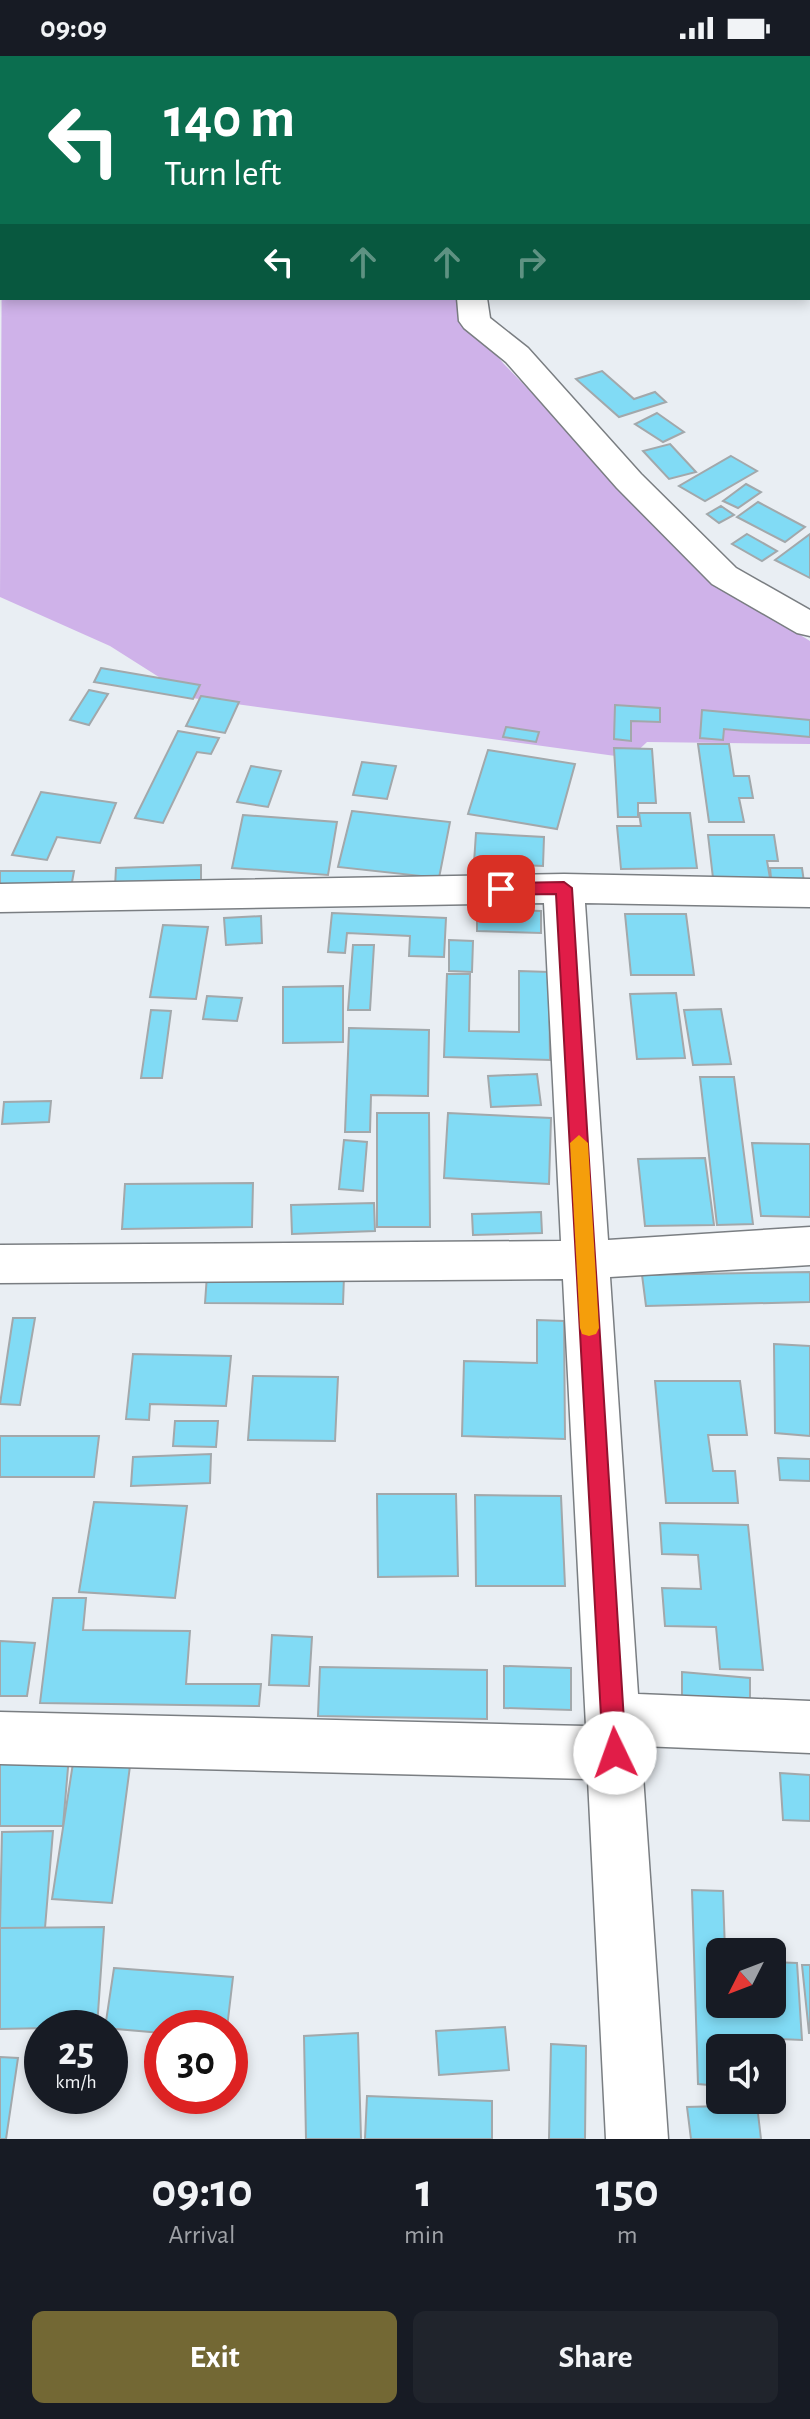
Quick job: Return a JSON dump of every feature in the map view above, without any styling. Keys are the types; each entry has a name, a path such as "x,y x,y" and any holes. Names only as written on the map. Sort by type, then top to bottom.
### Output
{"street":[{"path":"472,300 475,321 517,355 629,481 724,576 810,625"},
{"path":"0,898 564,888 810,893"},
{"path":"564,888 637,2139"},
{"path":"0,1264 585,1260 810,1246"},
{"path":"0,1738 614,1736 810,1727"}],"shaded area":[{"path":"2,300 460,300 464,316 503,363 715,582 810,641 810,744 647,742 630,758 192,698 110,646 0,597"}],"building":[{"path":"602,371 634,399 655,392 666,402 619,417 576,379"},
{"path":"657,413 684,432 663,442 635,424"},
{"path":"670,444 696,472 669,479 643,451"},
{"path":"731,456 757,471 705,501 679,486"},
{"path":"746,484 761,492 738,508 723,501"},
{"path":"758,502 805,527 785,542 737,517"},
{"path":"721,506 734,515 719,523 707,514"},
{"path":"747,534 777,551 762,561 732,544"},
{"path":"810,534 810,578 775,560"},
{"path":"101,668 200,685 193,699 94,682"},
{"path":"89,690 108,694 89,725 70,720"},
{"path":"201,696 239,702 225,733 186,726"},
{"path":"615,705 660,708 660,722 631,721 631,741 614,739"},
{"path":"702,710 810,720 810,737 724,729 723,740 700,738"},
{"path":"506,727 539,732 536,742 503,737"},
{"path":"178,731 219,738 211,754 197,752 163,823 135,818"},
{"path":"698,744 729,744 734,776 749,776 753,798 739,798 744,822 709,822"},
{"path":"614,748 652,749 656,803 638,803 638,817 618,817"},
{"path":"488,750 575,764 557,829 468,814"},
{"path":"362,762 396,766 387,799 353,795"},
{"path":"251,766 281,771 268,807 237,802"},
{"path":"41,792 116,803 100,843 57,837 47,860 12,855"},
{"path":"352,811 450,822 439,878 338,867"},
{"path":"639,813 690,813 697,868 621,869 617,826 641,826"},
{"path":"243,815 337,822 328,875 232,868"},
{"path":"476,833 544,837 543,866 474,863"},
{"path":"708,835 774,835 778,861 767,861 770,878 713,878"},
{"path":"201,865 201,884 115,887 116,868"},
{"path":"770,868 802,868 805,889 772,888"},
{"path":"0,871 74,871 71,888 0,889"},
{"path":"477,909 541,911 541,933 477,931"},
{"path":"332,913 446,918 444,957 409,956 410,936 347,933 345,953 328,952"},
{"path":"625,914 686,914 694,975 631,975"},
{"path":"261,916 262,943 226,945 224,918"},
{"path":"163,925 208,927 196,999 150,997"},
{"path":"449,940 473,941 472,972 449,971"},
{"path":"353,945 374,945 370,1010 348,1010"},
{"path":"519,971 549,972 550,1060 444,1057 447,974 470,974 469,1031 519,1032"},
{"path":"343,986 343,1042 283,1043 283,987"},
{"path":"676,993 685,1058 637,1059 630,994"},
{"path":"207,996 242,998 237,1021 203,1019"},
{"path":"721,1009 731,1064 693,1065 684,1010"},
{"path":"151,1010 171,1011 162,1078 141,1078"},
{"path":"349,1028 429,1030 428,1096 371,1095 370,1132 345,1132"},
{"path":"537,1074 541,1105 491,1107 488,1076"},
{"path":"700,1077 734,1077 753,1224 717,1225"},
{"path":"51,1101 49,1122 2,1124 4,1102"},
{"path":"377,1113 429,1113 430,1227 377,1227"},
{"path":"448,1113 551,1118 549,1184 444,1178"},
{"path":"344,1140 367,1142 363,1191 339,1189"},
{"path":"752,1143 810,1144 810,1217 761,1216"},
{"path":"705,1158 714,1225 645,1226 638,1159"},
{"path":"253,1183 252,1227 122,1229 125,1184"},
{"path":"374,1203 375,1231 292,1234 291,1205"},
{"path":"541,1212 542,1233 473,1235 472,1214"},
{"path":"810,1272 810,1302 646,1306 642,1275"},
{"path":"207,1275 344,1276 343,1304 205,1303"},
{"path":"13,1318 35,1318 20,1405 0,1404"},
{"path":"537,1320 564,1321 565,1439 462,1436 464,1361 537,1363"},
{"path":"774,1344 810,1346 810,1436 775,1433"},
{"path":"133,1354 231,1356 226,1406 150,1404 149,1420 126,1419"},
{"path":"253,1376 338,1377 335,1441 248,1440"},
{"path":"655,1381 740,1381 747,1435 708,1435 713,1471 735,1471 738,1503 666,1503"},
{"path":"175,1421 218,1421 216,1447 173,1446"},
{"path":"0,1436 99,1436 94,1477 0,1477"},
{"path":"211,1454 210,1483 131,1486 133,1457"},
{"path":"778,1458 810,1459 810,1481 780,1480"},
{"path":"377,1494 456,1494 458,1576 378,1577"},
{"path":"475,1495 561,1496 565,1586 476,1586"},
{"path":"94,1502 187,1506 175,1598 79,1592"},
{"path":"660,1523 748,1525 763,1670 720,1669 716,1627 665,1626 662,1588 701,1589 698,1555 662,1554"},
{"path":"53,1598 86,1598 83,1630 190,1631 186,1684 261,1684 259,1706 40,1703"},
{"path":"272,1635 312,1637 309,1686 269,1685"},
{"path":"0,1641 35,1643 27,1696 0,1696"},
{"path":"504,1666 571,1668 571,1710 504,1708"},
{"path":"320,1667 487,1670 487,1719 318,1716"},
{"path":"682,1672 750,1678 750,1703 682,1697"},
{"path":"0,1756 69,1756 63,1826 0,1826"},
{"path":"73,1763 130,1766 112,1903 52,1899"},
{"path":"780,1773 810,1775 810,1821 783,1820"},
{"path":"53,1831 45,1928 0,1928 2,1832"},
{"path":"692,1890 723,1891 725,1938 706,1938 706,2018 786,2018 786,1963 797,1963 802,2040 786,2039 786,2034 706,2034 706,2085 698,2084"},
{"path":"104,1927 98,2010 24,2010 24,2029 0,2029 0,1928"},
{"path":"802,1965 810,1965 810,2033 809,2033"},
{"path":"114,1968 233,1977 229,2010 144,2010 144,2031 128,2030 128,2010 108,2010"},
{"path":"505,2027 509,2070 439,2075 436,2031"},
{"path":"358,2033 361,2139 306,2139 304,2036"},
{"path":"551,2044 586,2046 585,2139 549,2139"},
{"path":"0,2057 18,2058 6,2139 0,2139"},
{"path":"367,2096 492,2101 492,2139 365,2139"},
{"path":"706,2106 706,2114 758,2114 761,2139 691,2139 687,2107"}],"slow traffic":[{"path":"579,1143 589,1328"}],"route":[{"path":"501,889 564,888 615,1753"}]}
